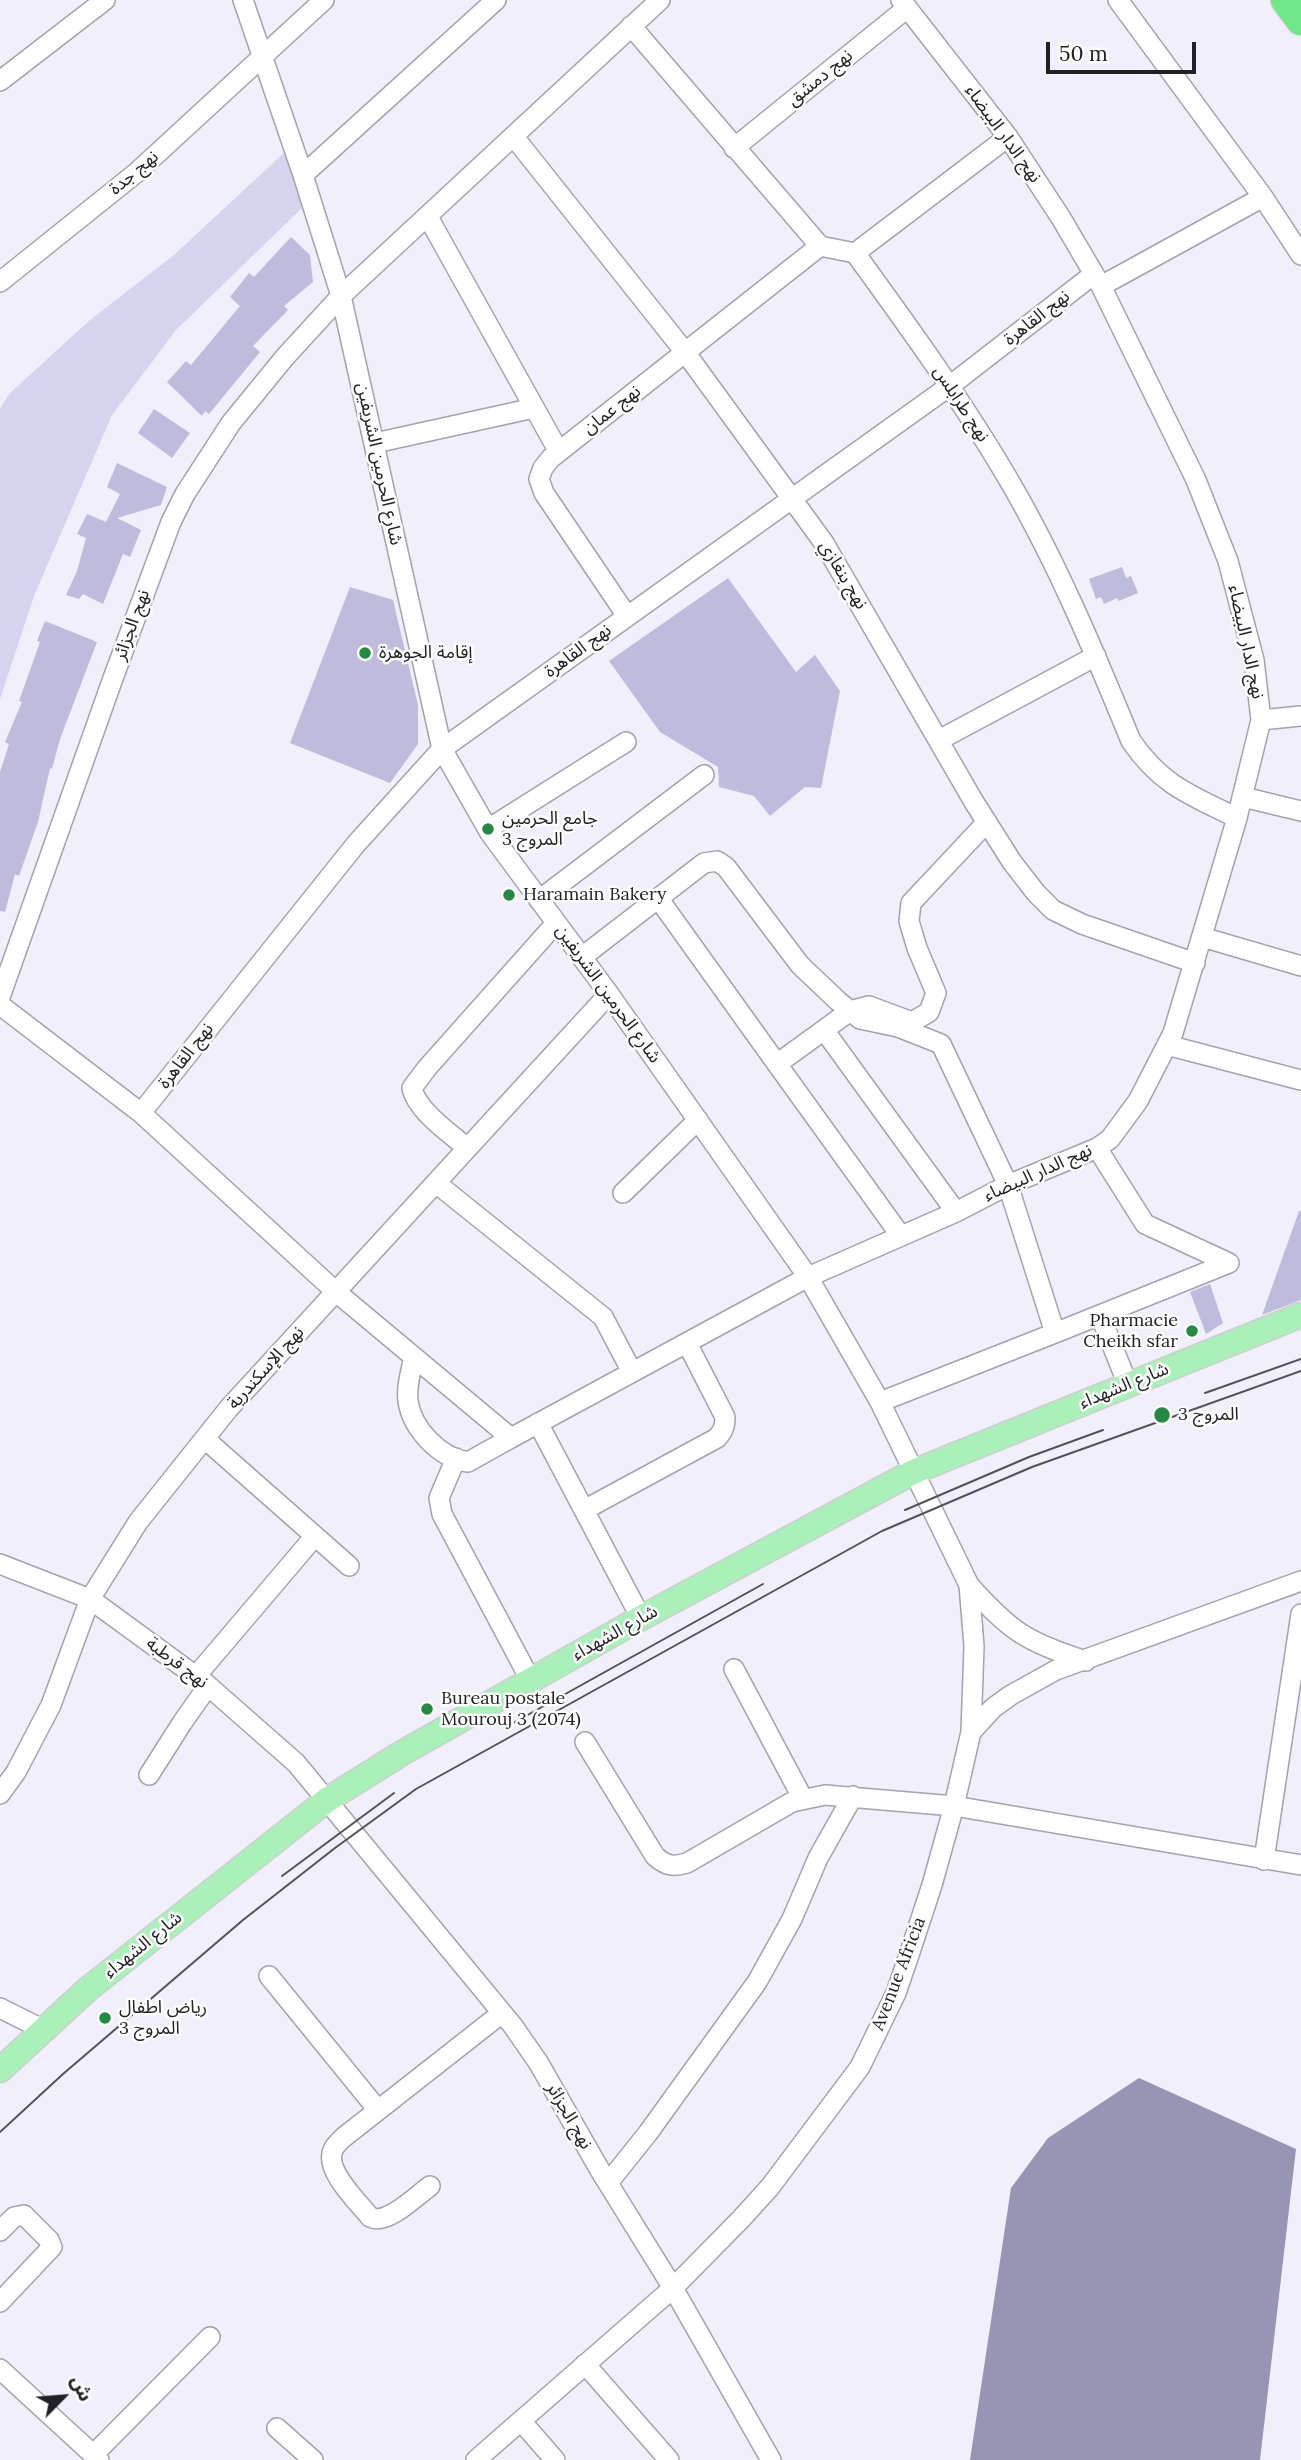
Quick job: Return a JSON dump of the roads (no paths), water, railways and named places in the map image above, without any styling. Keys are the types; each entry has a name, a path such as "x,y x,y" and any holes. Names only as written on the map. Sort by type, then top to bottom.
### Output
{"highway":[{"path":"1286,0 1301,20"}],"main road":[{"name":"شارع الشهداء","path":"0,2070 88,1989 327,1800 402,1753 640,1618 913,1472 1301,1315"}],"street":[{"path":"0,81 105,0"},
{"name":"شارع الحرمين الشريفين","path":"243,0 341,296 442,749 488,829 609,994 808,1277 880,1402 913,1472"},
{"name":"نهج جدة","path":"0,282 136,173 324,0"},
{"path":"303,175 496,0"},
{"name":"نهج الجزائر","path":"0,997 112,681 180,503 230,423 341,296 660,0"},
{"path":"1118,0 1264,197 1301,255"},
{"name":"نهج الدار البيضاء","path":"456,1458 468,1462 475,1460 808,1277 956,1212 1008,1185 1097,1148 1110,1139 1138,1101 1173,1033 1195,963 1243,797 1261,720 1254,660 1228,561 1196,480 1097,280 1061,218 1008,137 904,4"},
{"name":"نهج دمشق","path":"734,148 904,4"},
{"path":"631,26 820,246 855,253 1008,137"},
{"name":"نهج بنغازي","path":"514,137 685,352 838,564 987,822 1012,862 1036,893 1053,910 1082,924 1195,963"},
{"name":"نهج القاهرة","path":"141,1113 356,845 442,749 1097,280 1264,197"},
{"path":"428,217 559,452"},
{"name":"نهج عمان","path":"627,616 544,493 539,479 543,468 559,452 820,246"},
{"name":"نهج طرابلس","path":"855,253 951,385 1008,479 1059,577 1096,656 1131,741 1152,769 1166,781 1237,818"},
{"path":"375,443 534,408"},
{"path":"939,740 1096,656"},
{"path":"1261,720 1301,716"},
{"path":"488,829 626,742"},
{"path":"539,900 704,775"},
{"path":"1243,797 1301,811"},
{"path":"777,1064 850,1011 869,1006 912,1022 929,1012 936,993 909,921 911,903 987,822"},
{"path":"582,957 704,863 717,860 726,867 800,965 850,1011 860,1019 898,1027 940,1044 1008,1185 1055,1333"},
{"path":"658,898 901,1236"},
{"path":"467,1148 419,1105 412,1088 556,923"},
{"path":"1202,937 1301,966"},
{"name":"نهج الإسكندرية","path":"0,1794 16,1772 51,1705 90,1599 138,1522 205,1439 335,1291 609,994"},
{"path":"0,1006 141,1113 335,1291 511,1438"},
{"path":"824,1030 956,1212"},
{"path":"1167,1045 1301,1080"},
{"path":"623,1193 698,1120"},
{"path":"880,1402 1228,1263 1145,1224 1097,1148"},
{"path":"436,1183 603,1317 632,1372"},
{"path":"1100,1315 1128,1385"},
{"path":"584,1510 722,1433 725,1427 724,1418 687,1343"},
{"path":"414,1357 408,1399 410,1410 417,1425 432,1443 456,1458 439,1498 442,1514 531,1681"},
{"path":"538,1423 640,1618"},
{"path":"205,1439 349,1566"},
{"name":"Avenue Africia","path":"476,2460 673,2288 770,2187 860,2067 896,1993 932,1885 971,1732 974,1646 969,1584 913,1472"},
{"path":"149,1775 181,1723 202,1681 315,1536"},
{"name":"نهج قرطبة","path":"0,1564 90,1599 202,1681 296,1763 327,1800"},
{"path":"971,1732 993,1708 1056,1670 1301,1581"},
{"path":"969,1584 995,1614 1015,1631 1037,1644 1086,1661"},
{"path":"1264,1860 1301,1614"},
{"path":"734,1669 803,1799"},
{"path":"585,1742 664,1865 687,1863 792,1801 825,1795 954,1805 1301,1865"},
{"path":"608,2183 648,2133 762,1974 792,1919 818,1858 853,1796"},
{"name":"نهج الجزائر","path":"327,1800 502,2013 538,2063 673,2288 771,2460"},
{"path":"269,1976 378,2110"},
{"path":"0,2008 44,2030"},
{"path":"429,2186 387,2218 375,2220 336,2174 332,2165 333,2150 344,2137 502,2013"},
{"path":"0,2231 14,2217 24,2215 49,2240 52,2248 0,2302"},
{"path":"0,2369 96,2457 210,2337"},
{"path":"585,2364 669,2460"},
{"path":"521,2421 555,2460"},
{"path":"277,2428 313,2460"}],"tram line":[{"path":"1205,1393 1301,1359"},
{"path":"0,2132 63,2074 243,1920 416,1789 882,1531 1032,1467 1301,1371"},
{"path":"905,1510 1029,1457 1103,1430"},
{"path":"515,1722 763,1584"},
{"path":"282,1876 394,1793"}],"place":[{"name":"إقامة الجوهرة","path":"365,653"},
{"name":"جامع الحرمين المروج 3","path":"488,829"},
{"name":"Haramain Bakery","path":"509,895"},
{"name":"Pharmacie Cheikh sfar","path":"1192,1331"},
{"name":"المروج 3","path":"1162,1415"},
{"name":"Bureau postale Mourouj 3 (2074)","path":"427,1709"},
{"name":"رياض اطفال المروج 3","path":"105,2018"}]}
